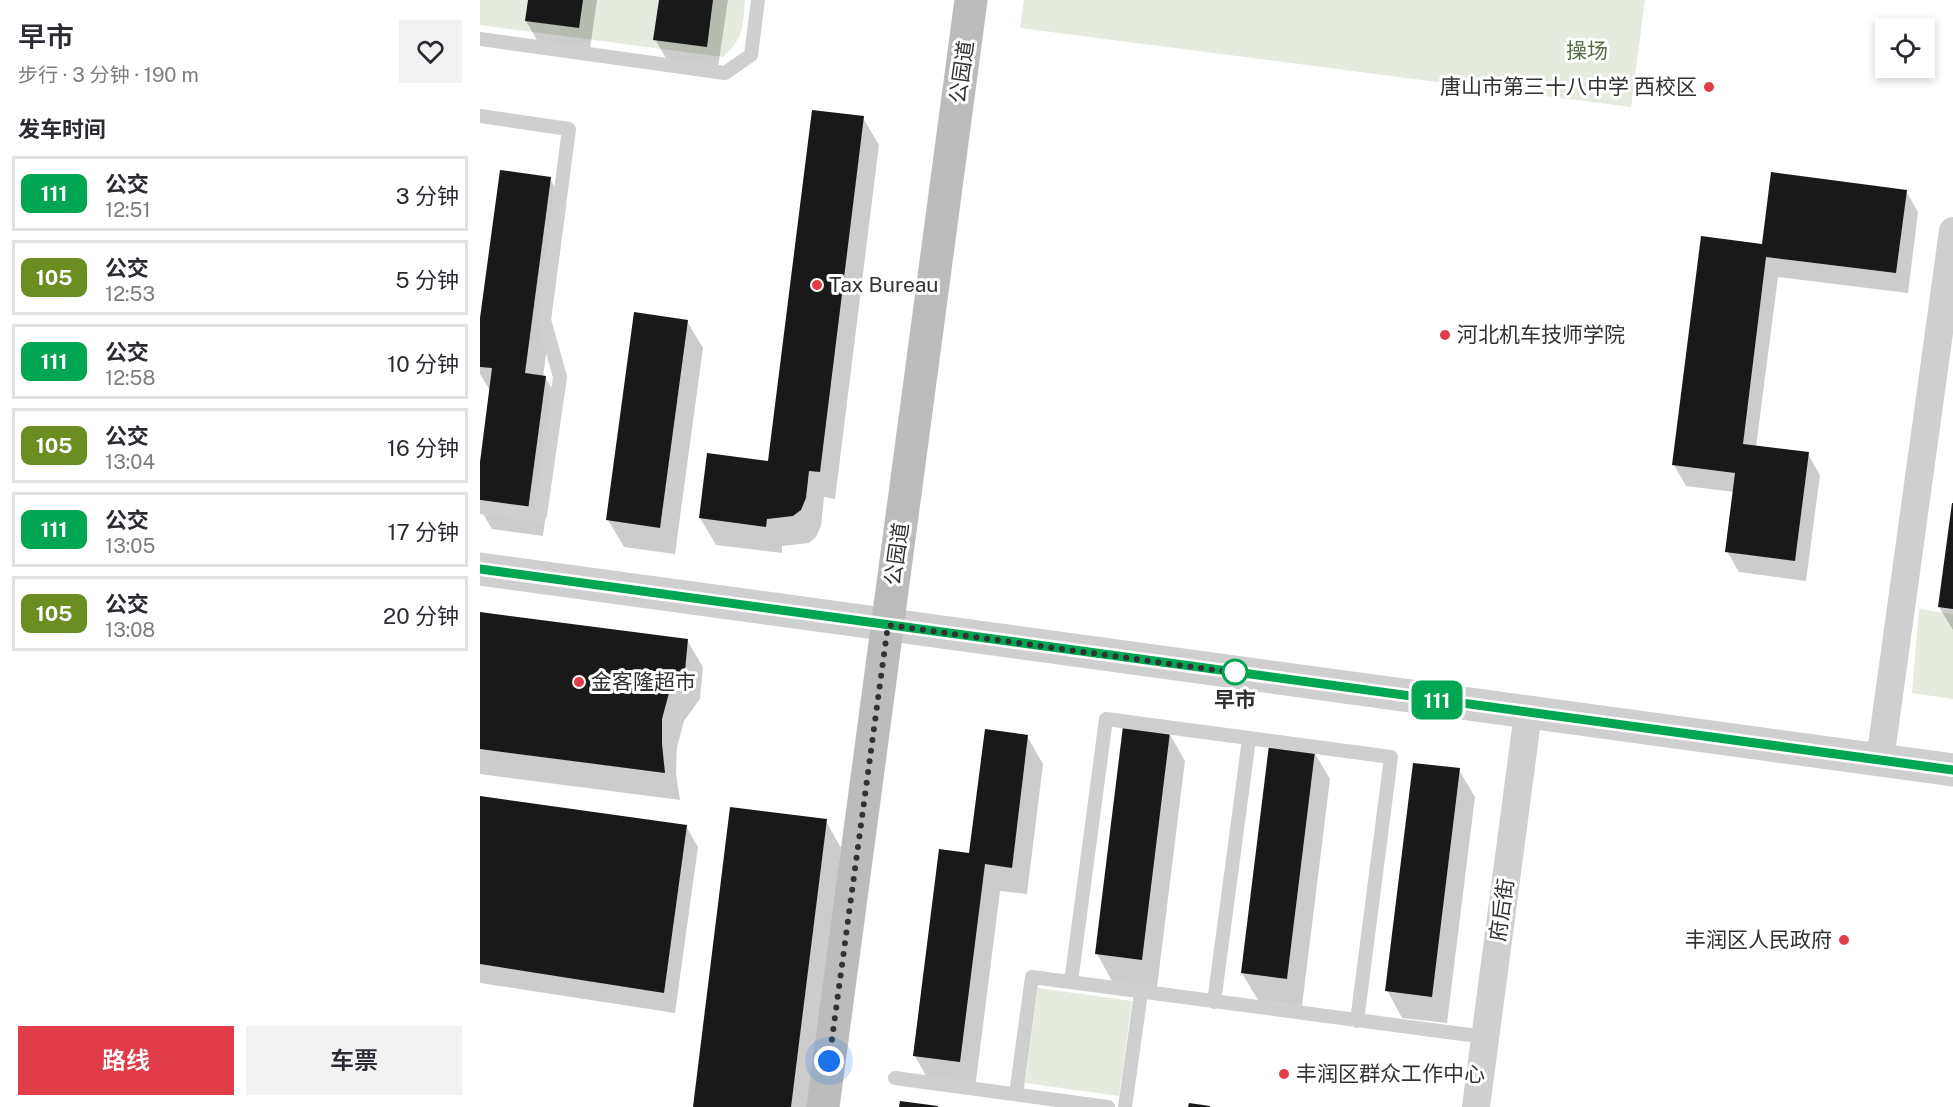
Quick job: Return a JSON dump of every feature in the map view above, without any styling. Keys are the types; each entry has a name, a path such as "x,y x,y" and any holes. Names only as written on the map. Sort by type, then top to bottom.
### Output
{"main road":[{"name":"公园道","path":"823,1107 971,0"}],"street":[{"path":"1880,760 1948,302 1953,231"},
{"path":"480,568 1953,770"},
{"name":"府后街","path":"1476,1107 1528,713"}],"lane":[{"path":"480,39 725,73 750,55 758,0"},
{"path":"480,116 569,129 544,320 560,376 540,515 480,507"},
{"path":"1071,982 1106,719 1391,757 1357,1021"},
{"path":"1214,1002 1249,739"},
{"path":"1016,1094 1032,977 1485,1037"},
{"path":"1125,1107 1141,993"},
{"path":"895,1077 1108,1107"}],"green space":[{"path":"480,0 745,0 741,32 723,57 480,25"},
{"name":"操场","path":"1024,0 1645,0 1631,107 1020,28"},
{"path":"1919,609 1953,614 1953,699 1912,693"},
{"path":"1038,988 1132,1001 1119,1096 1025,1083"}],"building":[{"path":"528,0 583,0 579,28 525,21"},
{"path":"659,0 713,0 707,47 653,40"},
{"name":"Tax Bureau","path":"812,110 864,116 820,472 809,471 806,498 801,510 793,516 767,519 766,527 699,518 707,453 768,461"},
{"path":"500,170 551,177 525,373 546,376 528,510 480,503 480,462 492,368 480,367 480,318"},
{"path":"1771,172 1907,190 1896,273 1766,257 1743,444 1809,452 1795,561 1725,552 1735,473 1672,465 1701,236 1762,244"},
{"path":"634,312 688,320 660,528 606,520"},
{"path":"1953,503 1953,609 1938,607"},
{"name":"金客隆超市","path":"480,612 688,639 685,671 669,693 662,719 665,773 480,749"},
{"path":"1123,726 1170,732 1142,960 1095,954"},
{"path":"985,729 1028,735 1012,868 985,864 960,1062 913,1056 939,849 969,853"},
{"path":"1269,745 1315,751 1287,979 1241,973"},
{"path":"1413,763 1460,768 1432,997 1385,991"},
{"path":"480,796 687,825 664,993 480,964"},
{"path":"730,807 827,819 791,1107 693,1107"},
{"path":"900,1101 938,1106 938,1107 899,1107"},
{"path":"1189,1103 1210,1106 1210,1107 1188,1107"}],"bus line":[{"name":"111","path":"480,569 1953,770"}],"place":[{"name":"唐山市第三十八中学 西校区","path":"1709,87"},
{"name":"Tax Bureau","path":"817,285"},
{"name":"河北机车技师学院","path":"1445,335"},
{"name":"早市","path":"1235,672"},
{"name":"金客隆超市","path":"579,682"},
{"name":"丰润区人民政府","path":"1844,940"},
{"name":"丰润区群众工作中心","path":"1284,1074"}],"route":[{"path":"829,1061 888,625 1244,674 1235,672"}]}
